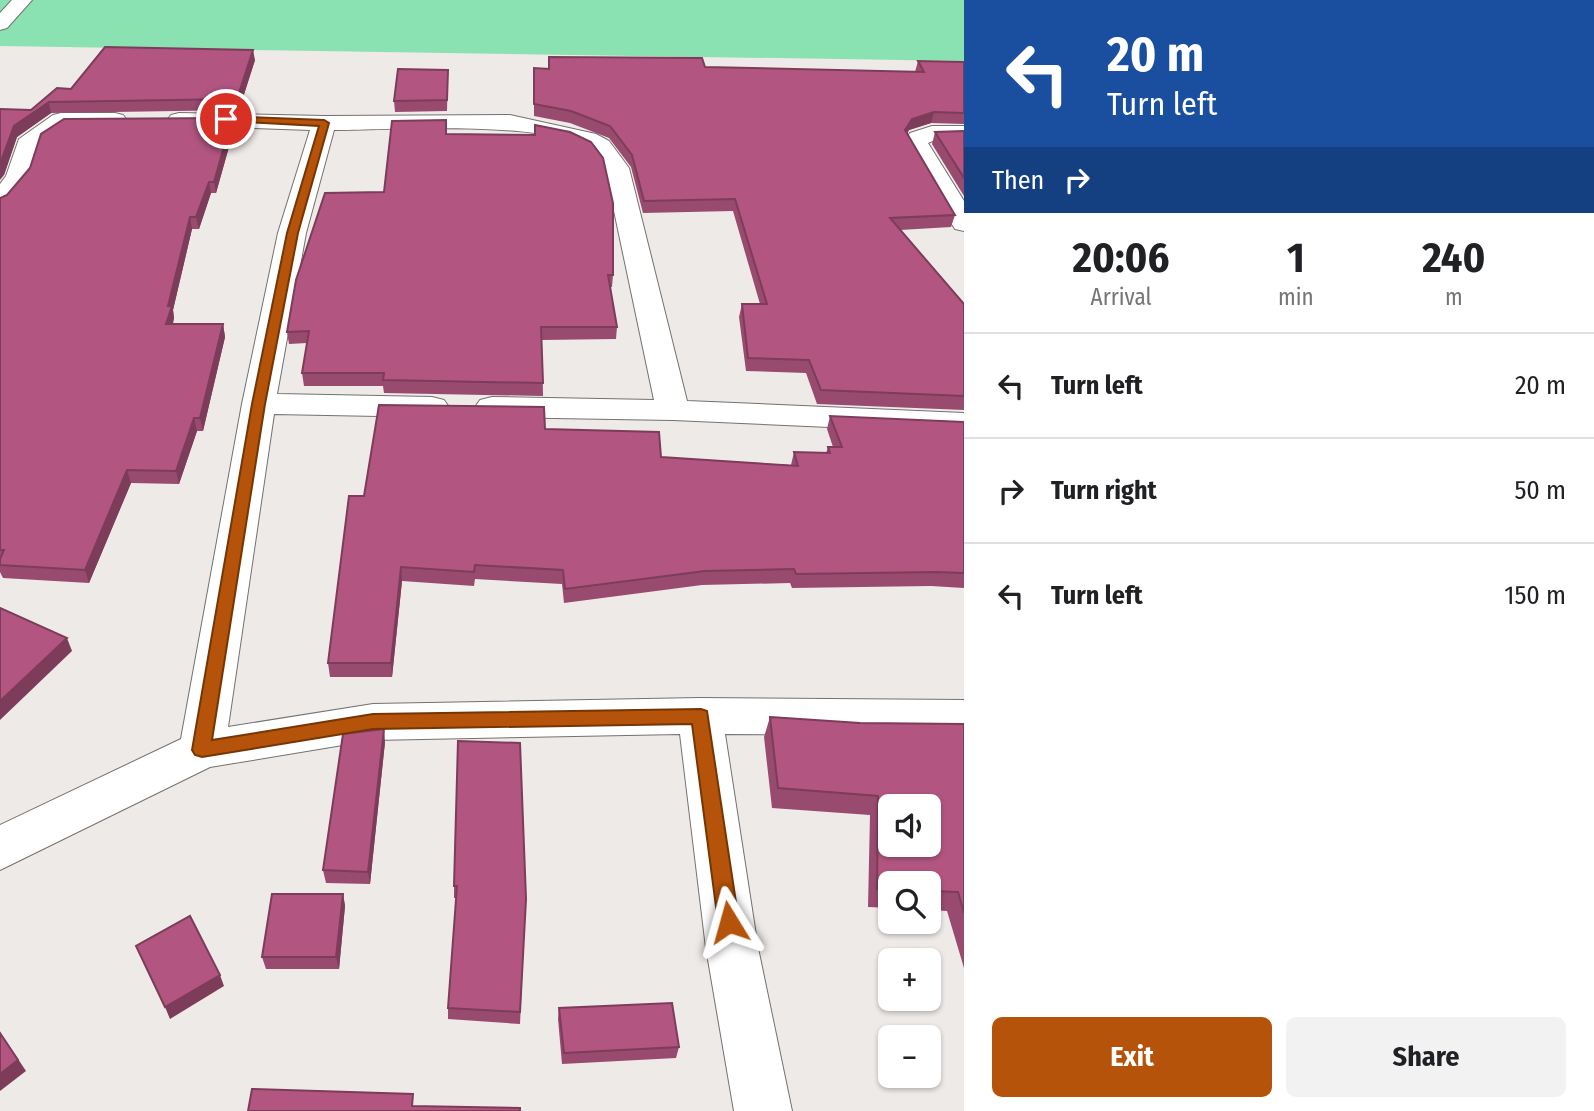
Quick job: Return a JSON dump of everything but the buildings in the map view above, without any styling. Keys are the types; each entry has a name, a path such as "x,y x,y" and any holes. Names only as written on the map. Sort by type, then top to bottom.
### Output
{"street":[{"path":"0,24 23,0"},
{"path":"0,200 18,178 31,139 61,120 510,122 559,131 601,146 617,168 673,410"},
{"path":"202,750 259,404 292,233 324,123"},
{"path":"964,133 932,133 918,138 916,143 964,223"},
{"path":"259,404 673,410 964,423"},
{"path":"701,716 732,948 763,1111"},
{"path":"0,848 202,750 373,722 701,716 964,718"}],"green space":[{"path":"0,0 964,0 964,61 0,46"}],"route":[{"path":"226,119 324,123 292,233 259,404 202,750 373,722 701,716 729,922"}]}
